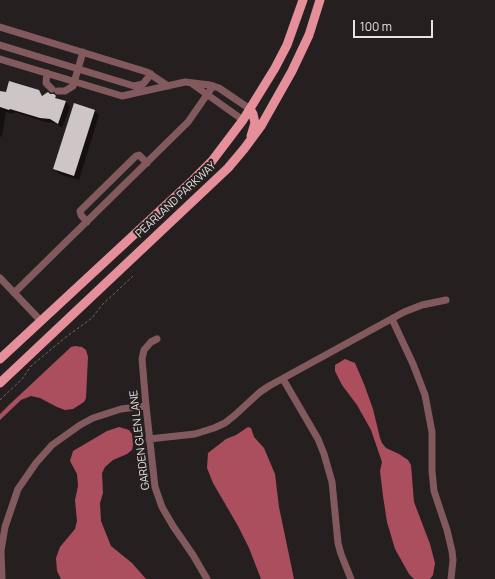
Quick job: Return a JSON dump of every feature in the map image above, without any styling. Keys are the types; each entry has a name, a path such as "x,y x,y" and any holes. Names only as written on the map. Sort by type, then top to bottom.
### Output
{"main road":[{"name":"PEARLAND PARKWAY","path":"0,359 193,180 216,156 243,120 275,68 294,29 303,0"},
{"name":"PEARLAND PARKWAY","path":"0,382 228,168 244,149 262,126 301,54 320,0"},
{"path":"294,29 309,34"},
{"path":"244,149 255,123 250,109"}],"street":[{"path":"0,28 83,52 151,74 168,86"},
{"path":"0,45 134,86 143,84 151,74"},
{"path":"47,73 46,82 55,90 65,91 70,89 73,86 83,52"},
{"path":"0,59 122,96 184,82 213,86 219,88 250,109"},
{"path":"191,83 243,120"},
{"path":"14,293 188,122 213,86"},
{"path":"87,222 81,215 80,211 136,156 139,155 147,163"},
{"path":"0,278 41,321"},
{"path":"150,439 194,434 225,423 260,392 283,379 414,308 446,300"},
{"path":"392,319 418,374 428,408 432,432 433,482 452,551 453,560 451,579"},
{"name":"GARDEN GLEN LANE","path":"157,339 147,346 143,354 146,406 155,487 162,506 173,526 194,555 207,579"},
{"path":"283,379 318,439 324,454 332,482 338,543 351,579"},
{"path":"2,579 3,539 7,520 18,489 36,463 52,445 93,418 121,409 146,406"}],"path":[{"path":"0,400 22,379 31,366 92,318 102,305 133,276"}],"shaded area":[{"path":"71,347 82,347 86,350 88,357 86,398 84,402 73,409 65,410 40,398 31,396 21,400 0,420 0,414 9,405"},
{"path":"345,359 355,363 373,409 382,443 386,448 408,460 411,465 414,502 430,544 435,563 433,575 430,579 414,579 409,574 395,549 387,522 383,496 380,471 382,462 371,430 357,405 342,385 335,371 335,365"},
{"path":"119,427 129,430 132,434 133,445 132,450 127,454 113,460 105,467 102,473 103,493 100,503 101,521 111,546 132,563 146,579 61,579 57,571 56,558 60,547 75,529 77,521 75,500 78,486 77,474 70,461 73,451 107,431"},
{"path":"248,427 251,428 254,437 264,448 275,474 279,507 294,579 261,579 249,548 213,483 207,468 208,453 226,439 236,435"}],"building":[{"path":"9,81 39,90 42,96 48,92 50,94 54,94 56,96 55,98 66,101 58,124 50,119 40,118 0,107 0,91 6,92"},
{"path":"74,103 95,110 74,176 53,169"}]}
